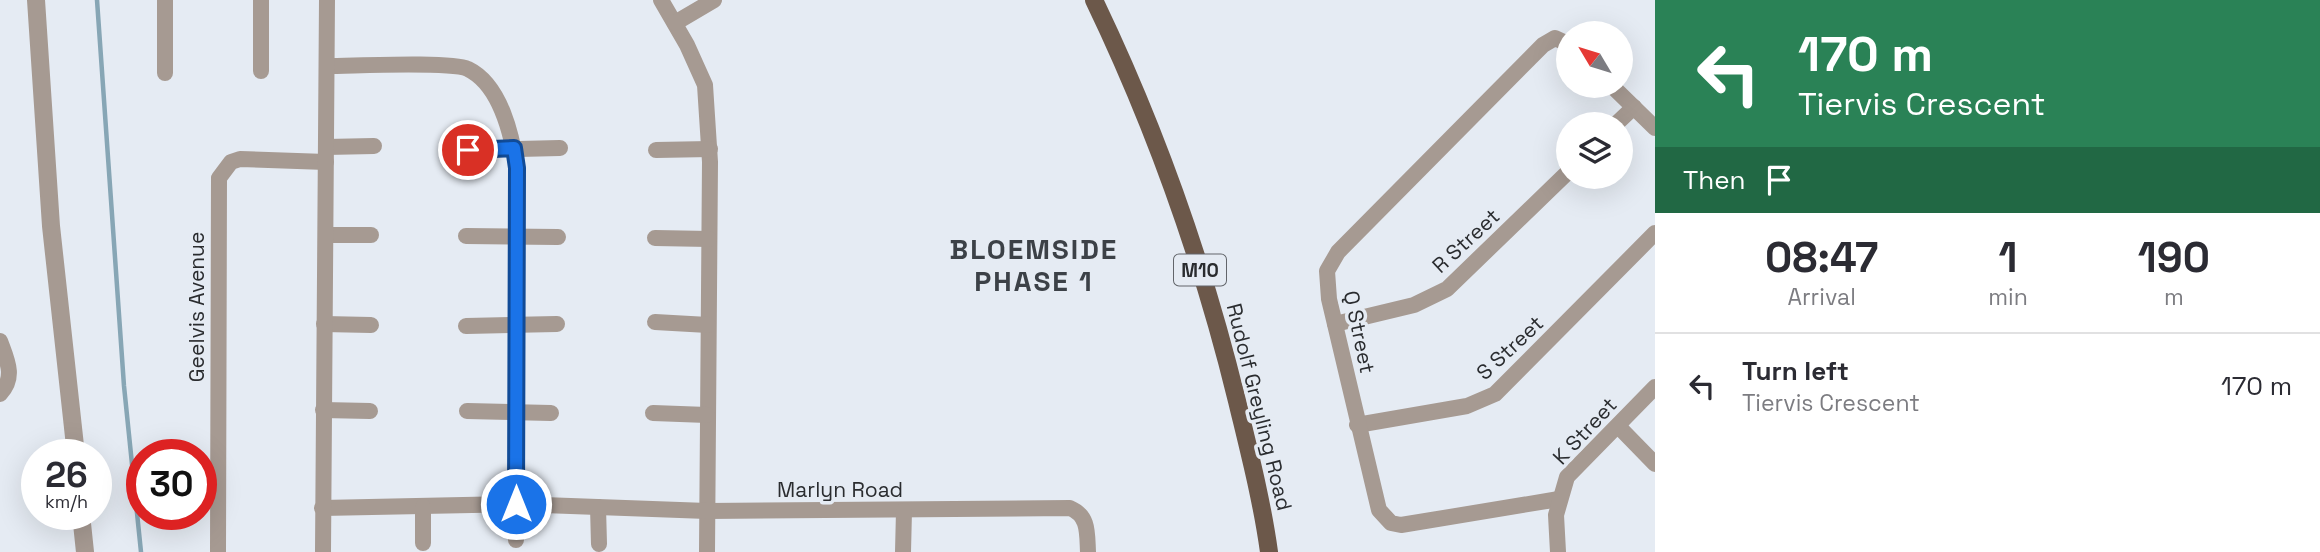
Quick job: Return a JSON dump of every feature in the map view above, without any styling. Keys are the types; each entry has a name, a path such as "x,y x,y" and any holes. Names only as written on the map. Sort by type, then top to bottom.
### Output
{"main road":[{"name":"Rudolf Greyling Road","path":"1094,0 1138,92 1175,189 1226,352 1253,464 1269,552"}],"street":[{"path":"36,0 51,226 74,439"},
{"path":"165,0 165,73"},
{"path":"261,0 261,71"},
{"path":"323,552 327,0"},
{"path":"662,0 705,85 710,149 707,552"},
{"path":"675,23 714,0"},
{"name":"Q Street","path":"1556,38 1543,45 1338,252 1327,271 1329,299 1357,425 1379,510 1391,523 1401,525 1559,499"},
{"path":"327,66 458,65 471,70 481,80 505,114 517,168 516,540"},
{"path":"1625,98 1655,128"},
{"path":"1629,112 1634,107"},
{"name":"Geelvis Avenue","path":"218,552 219,178 231,162 240,159 326,155 374,146"},
{"path":"468,150 560,148"},
{"path":"656,149 710,149"},
{"name":"R Street","path":"1335,324 1414,306 1447,289 1556,184"},
{"name":"S Street","path":"1357,425 1467,406 1495,394 1655,233"},
{"path":"326,235 370,235"},
{"path":"466,236 558,237"},
{"path":"655,238 709,239"},
{"path":"654,322 708,325"},
{"path":"324,324 371,326"},
{"path":"466,326 557,324"},
{"path":"0,341 10,368 8,386 0,394"},
{"name":"K Street","path":"1558,552 1559,499 1567,477 1655,387"},
{"path":"323,410 370,411"},
{"path":"467,411 551,413"},
{"path":"653,413 707,415"},
{"path":"1618,426 1655,464"},
{"name":"Marlyn Road","path":"322,508 516,504 707,511 1070,508 1085,519 1088,552"},
{"path":"423,507 423,543"},
{"path":"598,507 599,544"},
{"path":"904,511 904,552"},
{"path":"83,530 85,552"}],"waterway":[{"path":"97,0 124,386 141,552"}],"district":[{"name":"BLOEMSIDE PHASE 1","path":"1034,265"}],"route":[{"path":"468,150 514,148 517,168 516,504"}]}
